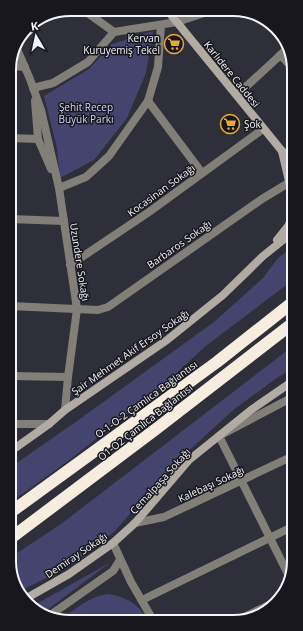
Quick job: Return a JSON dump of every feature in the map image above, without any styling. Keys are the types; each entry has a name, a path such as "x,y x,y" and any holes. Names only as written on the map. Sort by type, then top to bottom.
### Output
{"highway":[{"name":"O-1-O-2 Çamlıca Bağlantısı","path":"16,508 217,362 287,307"},
{"name":"O1-O2 Çamlıca Bağlantısı","path":"16,534 144,439 287,328"}],"main road":[{"name":"Karlıdere Caddesi","path":"172,16 263,129 287,156"},
{"name":"Karlıdere Caddesi","path":"282,151 287,170"},
{"path":"263,256 287,227"},
{"name":"Şair Mehmet Akif Ersoy Sokağı","path":"16,447 49,424 64,410 167,340 223,296 263,256 287,236"},
{"name":"Cemalpaşa Sokağı","path":"135,523 189,460 251,410 287,385"},
{"name":"Demiray Sokağı","path":"29,596 69,574 112,543 135,523"}],"street":[{"path":"92,16 114,32"},
{"path":"33,88 53,84 88,62 114,32 177,22 195,16"},
{"path":"59,188 86,177 109,156 148,101 158,67 161,25"},
{"path":"237,95 283,52"},
{"name":"Uzundere Sokağı","path":"19,54 41,110 59,188 77,309 64,410"},
{"path":"280,55 287,62"},
{"path":"16,66 25,67"},
{"name":"Uzundere Sokağı","path":"33,88 38,139 59,188"},
{"path":"148,101 202,173"},
{"name":"Kocasinan Sokağı","path":"70,265 149,212 263,129"},
{"path":"16,138 38,139"},
{"name":"Barbaros Sokağı","path":"16,306 98,310 108,307 262,199 287,184"},
{"path":"16,219 64,221"},
{"path":"16,376 68,377"},
{"name":"Cemalpaşa Sokağı","path":"219,436 287,400"},
{"path":"16,424 49,424"},
{"path":"219,436 286,570"},
{"name":"Kalebaşı Sokağı","path":"135,523 164,517 287,459"},
{"path":"142,600 287,530"},
{"path":"112,543 150,615"},
{"path":"54,612 113,571 120,560"}],"green space":[{"name":"Şehit Recep Büyük Parkı","path":"153,31 146,73 127,118 94,160 60,178 57,148 44,96 89,69 112,44"},
{"path":"287,251 287,285 207,345 159,389 68,461 16,498 16,464 214,322 263,278 278,258"},
{"path":"287,351 287,372 232,411 170,468 115,531 67,568 24,589 16,568 16,554 61,524"},
{"path":"111,562 47,610 37,604"},
{"path":"107,594 126,599 136,605 145,615 67,615 87,601"}],"place":[{"name":"Kervan Kuruyemiş Tekel","path":"174,44"},
{"name":"Şok","path":"230,124"}]}
